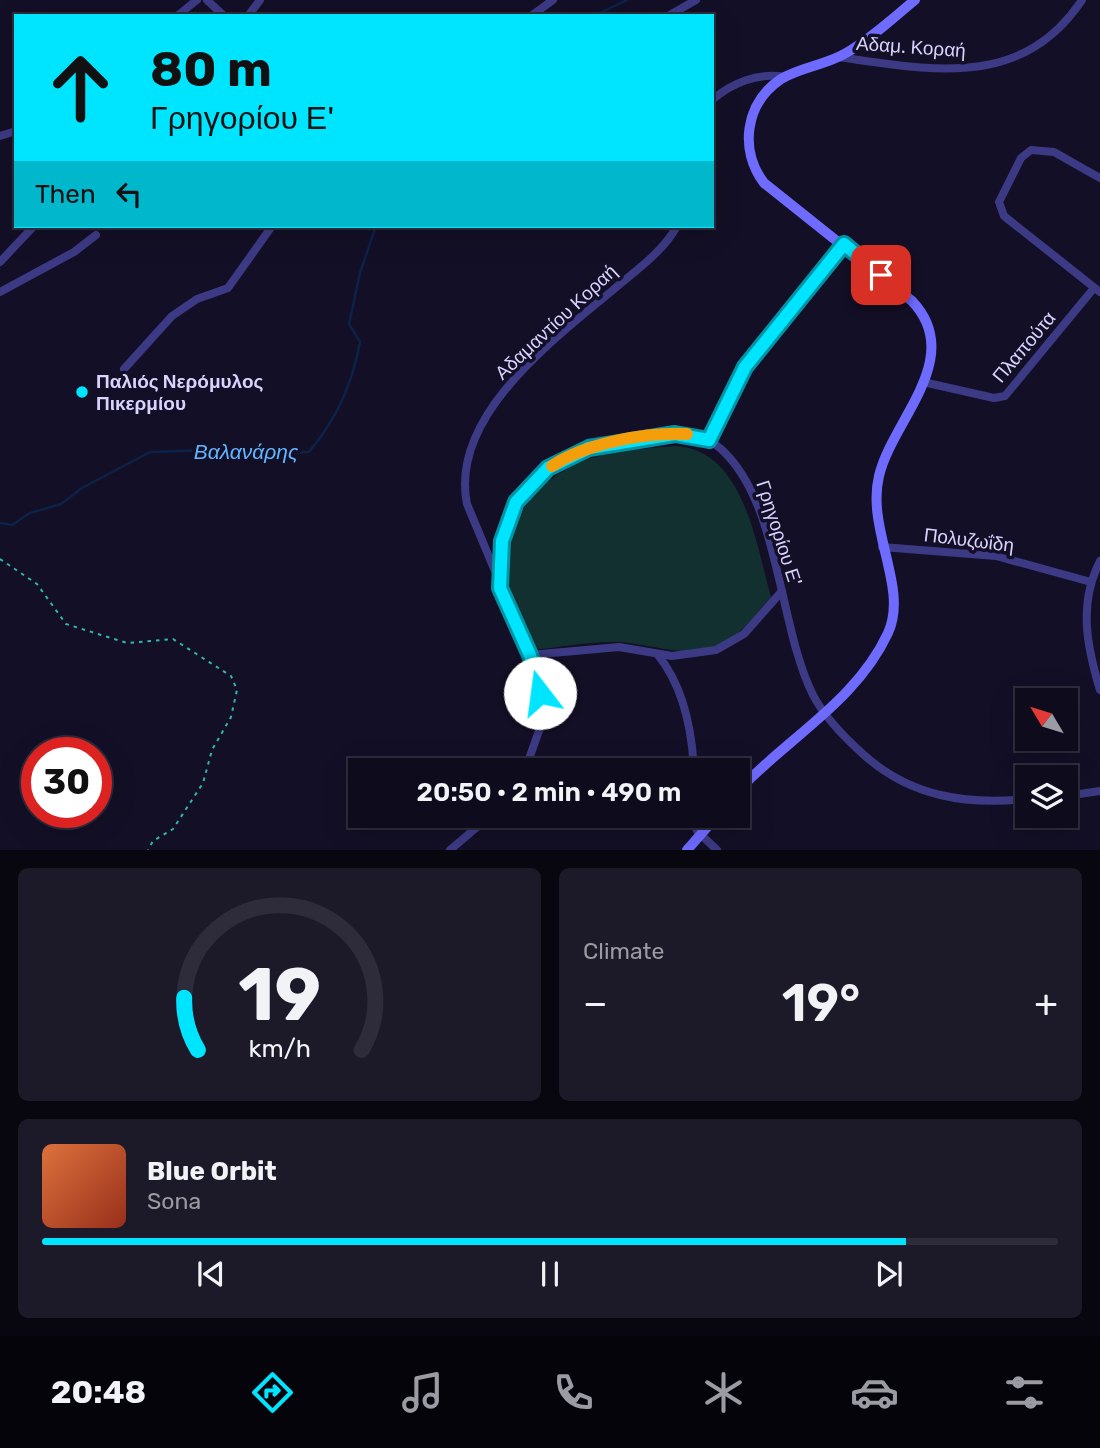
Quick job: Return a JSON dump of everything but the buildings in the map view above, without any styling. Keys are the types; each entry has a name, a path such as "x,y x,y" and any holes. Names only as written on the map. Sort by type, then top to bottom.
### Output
{"main road":[{"path":"750,780 826,715 872,660 890,629 894,592 875,506 881,468 923,382 931,355 922,316 900,290 769,188 750,160 747,144 754,115 768,92 785,77 838,57 863,42 915,0"},
{"path":"687,849 707,828"}],"street":[{"path":"180,14 197,0"},
{"path":"207,0 222,14"},
{"path":"533,14 553,0"},
{"path":"671,14 695,0"},
{"name":"Αδαμ. Κοραή","path":"838,57 940,68 1004,63 1050,38 1082,0"},
{"path":"714,99 741,82 775,75 785,77"},
{"path":"1097,290 1004,216 999,202 1021,158 1031,150 1054,152 1100,178"},
{"path":"0,262 32,228"},
{"path":"124,369 172,316 197,299 228,288 271,228"},
{"name":"Αδαμαντίου Κοραή","path":"530,758 537,741 542,710 530,655 475,528 464,489 469,457 480,428 499,397 516,377 654,254 675,228"},
{"path":"0,292 74,252 96,234"},
{"path":"500,588 502,549 509,516 527,488 556,463 589,448 683,434 709,440 745,367 844,244"},
{"name":"Πλαπούτα","path":"923,382 994,398 1005,396 1097,290"},
{"name":"Γρηγορίου Ε'","path":"709,440 729,457 749,489 782,591 802,669 826,715 872,762 913,788 955,799 1015,799"},
{"name":"Πολυζωΐδη","path":"882,547 996,556 1091,582"},
{"path":"1100,561 1091,582 1086,612 1087,639 1100,690"},
{"path":"530,655 626,647 658,655 696,654 729,645 744,634 782,591"},
{"path":"658,655 672,676 682,705 692,758"},
{"path":"1078,794 1100,791"},
{"path":"450,849 475,828"},
{"path":"698,828 701,835 717,849"}],"path":[{"path":"0,559 37,584 66,624 127,643 173,639 231,676 237,690 231,717 212,750 202,783 173,829 153,841 148,849"}],"green space":[{"path":"675,446 698,451 717,464 732,481 752,527 771,597 730,640 704,650 675,650 608,642 533,650 513,610 505,586 507,543 526,505 556,476 595,457"}],"waterway":[{"name":"Βαλανάρης","path":"598,14 627,0"},
{"name":"Βαλανάρης","path":"0,523 12,525 30,513 61,504 82,488 150,452 213,450 243,455 309,452 328,427 353,373 360,342 349,324 360,273 375,228"}],"slow traffic":[{"path":"552,466 564,458 598,445 687,434"}],"place":[{"name":"Παλιός Νερόμυλος Πικερμίου","path":"82,392"}],"route":[{"path":"540,693 530,655 500,588 505,529 512,510 527,488 564,458 598,445 675,434 699,436 709,440 731,390 745,367 844,244 881,275"}]}
